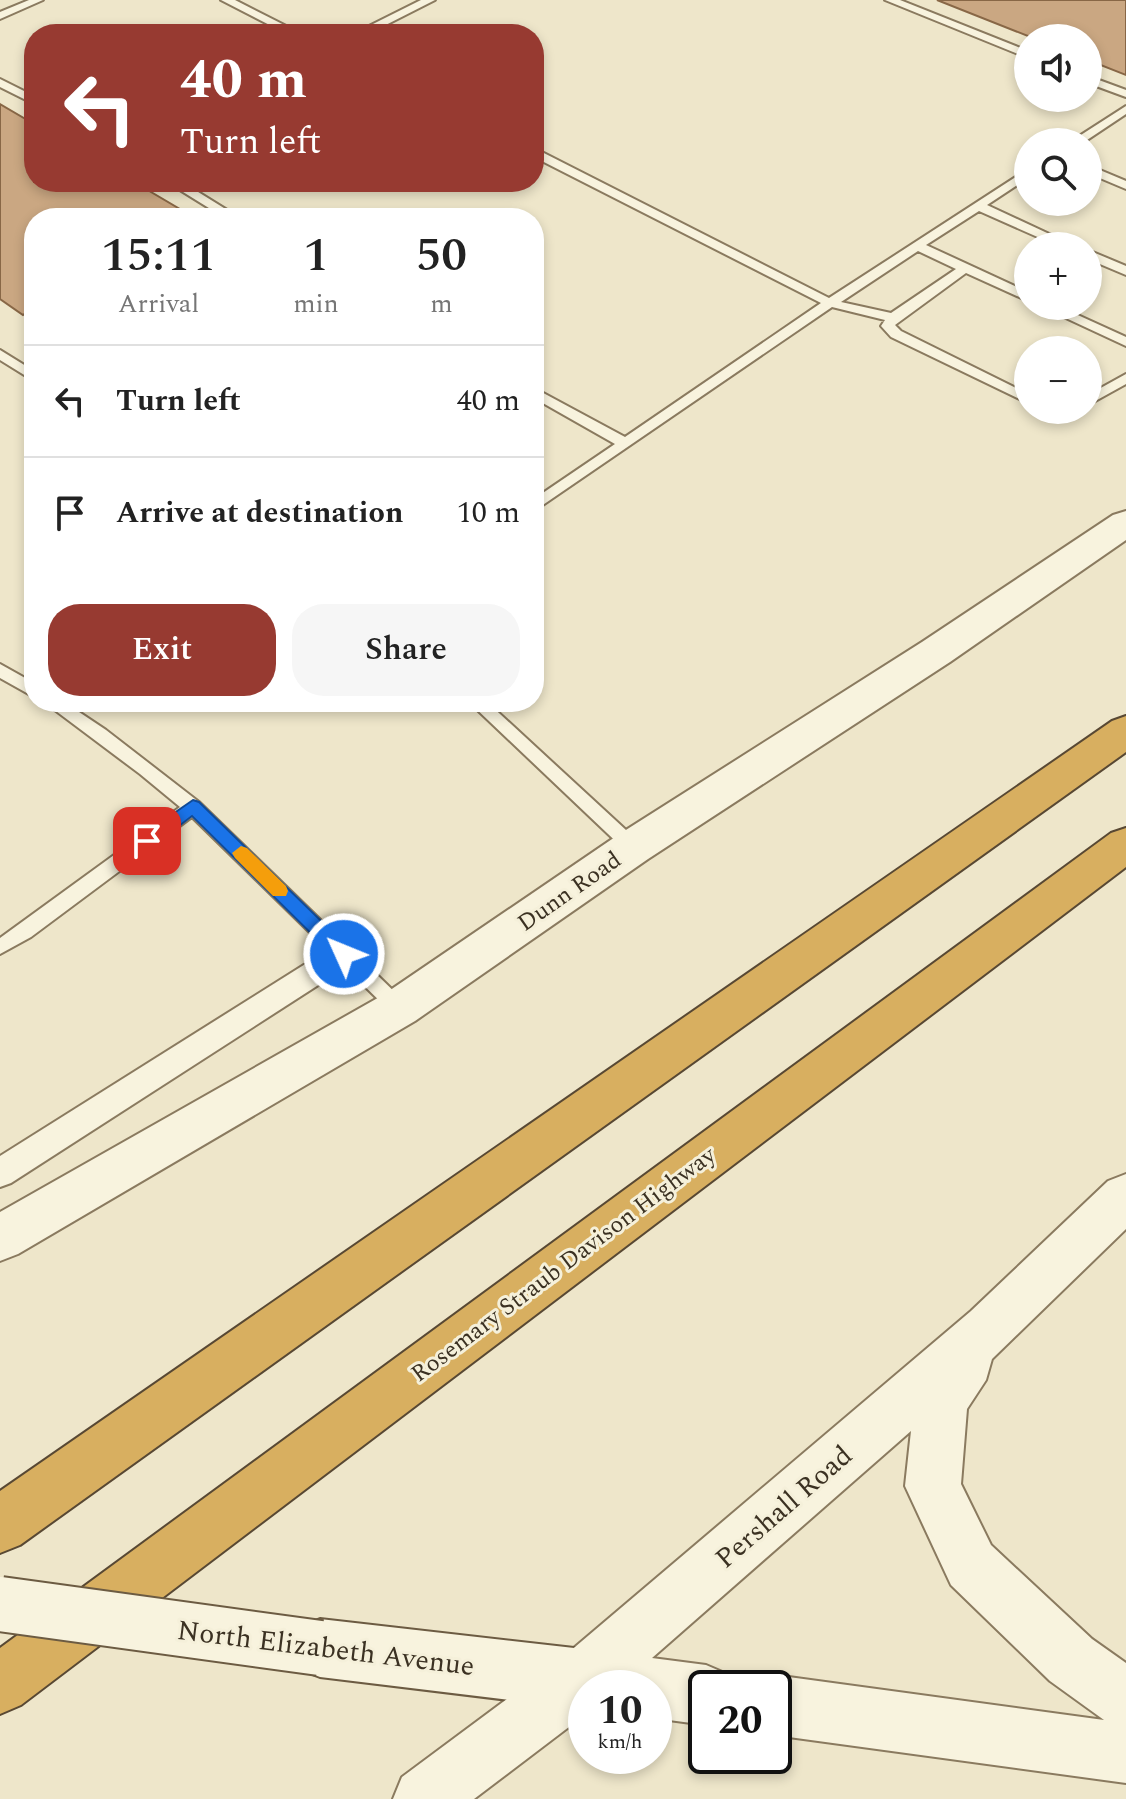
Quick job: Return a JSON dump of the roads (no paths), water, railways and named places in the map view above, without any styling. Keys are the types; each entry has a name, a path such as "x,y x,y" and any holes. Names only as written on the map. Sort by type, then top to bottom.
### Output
{"highway":[{"path":"0,1525 1126,731"},
{"name":"Rosemary Straub Davison Highway","path":"0,1684 1126,844"}],"street":[{"name":"Dunn Road","path":"0,1238 399,1008 633,847 936,652 1126,523"},
{"path":"0,1173 344,954"},
{"name":"Pershall Road","path":"593,1670 990,1328 1126,1196"},
{"path":"990,1328 941,1402 933,1486 971,1565 1071,1660 1126,1699"},
{"name":"North Elizabeth Avenue","path":"0,1604 320,1648 568,1677"},
{"name":"Pershall Road","path":"424,1799 568,1690"},
{"path":"792,1707 1126,1753"}],"lane":[{"path":"0,16 38,0"},
{"path":"226,0 275,24"},
{"path":"380,24 430,0"},
{"path":"890,0 1014,49"},
{"path":"0,82 24,95"},
{"path":"1102,85 1126,94"},
{"path":"1097,128 1126,109"},
{"path":"544,157 830,303 893,318"},
{"path":"1102,175 1126,185"},
{"path":"544,499 830,303 1014,182"},
{"path":"190,192 217,208"},
{"path":"978,206 1037,232"},
{"path":"917,246 1014,291"},
{"path":"1102,260 1126,271"},
{"path":"965,268 893,318 888,326 896,334 1014,392"},
{"path":"1078,320 1126,342"},
{"path":"0,354 24,370"},
{"path":"1102,393 1126,378"},
{"path":"544,402 625,443"},
{"path":"0,670 24,685"},
{"path":"68,712 99,731 193,807 399,1008"},
{"path":"488,712 633,847"},
{"path":"0,947 25,932 193,807"}]}
